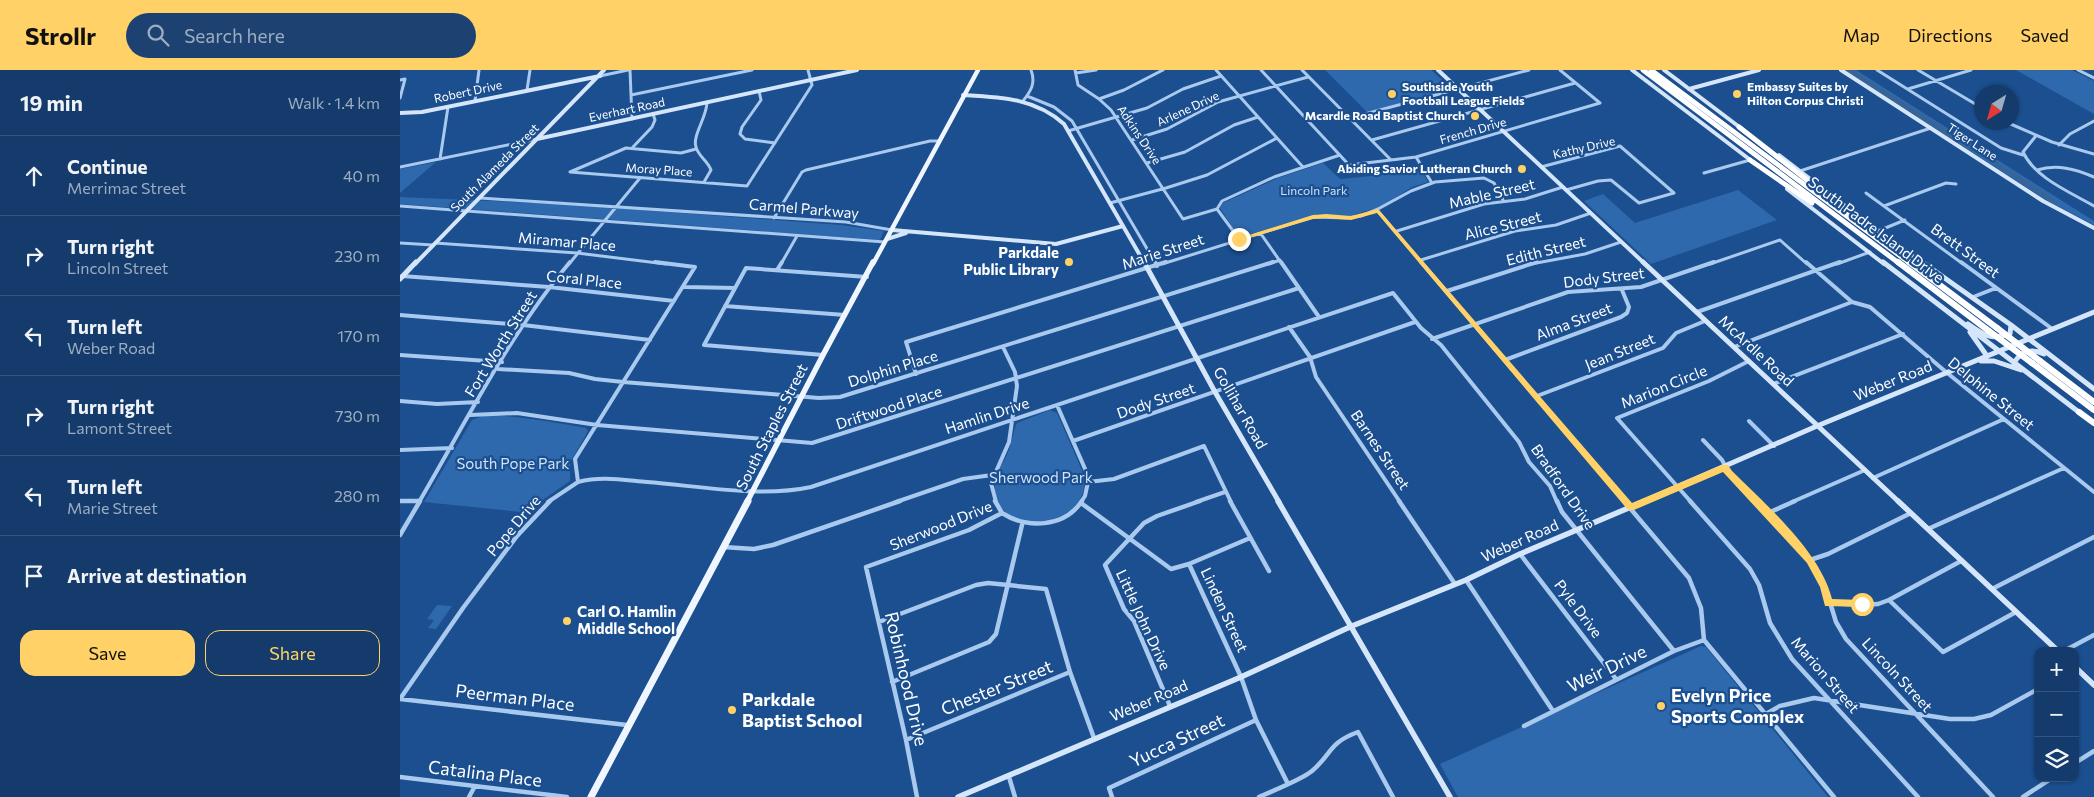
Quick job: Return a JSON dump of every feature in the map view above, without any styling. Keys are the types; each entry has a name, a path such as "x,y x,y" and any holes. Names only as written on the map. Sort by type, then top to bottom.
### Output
{"highway":[{"name":"South Padre Island Drive","path":"1643,70 2094,410"},
{"name":"South Padre Island Drive","path":"1651,70 2094,402"},
{"path":"1739,127 1833,199 1880,237 1886,245"},
{"path":"1750,160 1770,172 1945,297"},
{"path":"2079,412 2094,423"}],"main road":[{"name":"South Alameda Street","path":"401,278 604,70"},
{"name":"Everhart Road","path":"537,139 857,70"},
{"name":"South Staples Street","path":"590,797 754,491 823,355 978,70"},
{"name":"McArdle Road","path":"1438,70 2054,647"},
{"path":"1632,70 2079,412"},
{"path":"1664,70 1800,170 1878,231 2011,324 2094,389"},
{"path":"1690,89 1759,70"},
{"name":"Tiger Lane","path":"1841,70 2043,201 2094,228"},
{"name":"Robert Drive","path":"400,113 417,113 600,76"},
{"name":"Gollihar Road","path":"963,95 1023,101 1049,111 1060,119 1164,296 1215,392 1352,626 1447,796"},
{"name":"Carmel Parkway","path":"892,230 1056,244 1123,226"},
{"path":"886,241 912,232"},
{"path":"1932,300 1994,339 2010,334 2011,324"},
{"name":"Weber Road","path":"958,797 1009,777 1094,738 1240,677 1352,626 1466,580 1520,554 1817,426 1999,352 2051,328 2094,312"},
{"path":"1968,328 1987,356"},
{"path":"2014,363 2017,356 2029,349 2036,350 2053,358"},
{"path":"1976,361 1994,361 2025,371"},
{"path":"2079,672 2094,685"}],"street":[{"path":"476,101 480,70"},
{"path":"527,90 530,70"},
{"path":"629,70 632,119"},
{"name":"Robert Drive","path":"600,76 629,70"},
{"path":"631,95 752,70"},
{"path":"759,91 760,100 742,127 740,134 745,139 774,143 812,85 808,70"},
{"path":"1023,101 1034,84 1031,70"},
{"path":"1075,71 1096,70"},
{"path":"1099,98 1124,90 1163,70"},
{"path":"1216,70 1302,166"},
{"path":"1239,239 1217,209 1222,201 1302,166 1340,155 1261,70"},
{"path":"1302,70 1391,160"},
{"path":"1350,118 1529,70"},
{"path":"1560,70 1600,103"},
{"path":"1877,70 2001,148 2023,155"},
{"path":"1918,70 1974,103"},
{"path":"1959,70 1964,72"},
{"path":"1908,89 1971,70"},
{"path":"2078,70 2094,78"},
{"name":"Adkins Drive","path":"1075,71 1078,85 1099,98 1117,118 1183,220 1217,209"},
{"path":"1068,131 1148,108 1183,89 1221,76"},
{"name":"Arlene Drive","path":"1132,140 1167,129 1208,107 1308,77"},
{"path":"400,80 405,79 400,98"},
{"path":"1372,140 1575,83"},
{"path":"1027,96 1058,109 1072,121 1157,266"},
{"path":"704,182 711,170 709,162 696,149 695,142 707,114 707,102"},
{"name":"French Drive","path":"1340,155 1349,165 1416,157 1600,103"},
{"path":"440,159 448,107"},
{"path":"633,148 652,127 655,120 653,114"},
{"path":"1147,163 1185,152 1234,124 1258,117"},
{"path":"2059,145 2070,134 2094,121"},
{"path":"1800,170 1931,128"},
{"path":"2019,128 2059,145 2094,154"},
{"path":"2035,136 2024,150 2023,155 2026,161 2094,206"},
{"path":"1110,203 1197,178 1221,168 1264,143 1277,138"},
{"name":"Everhart Road","path":"400,167 537,139"},
{"path":"774,218 802,172 806,170 939,141"},
{"name":"Moray Place","path":"633,148 616,150 570,172 747,186 774,143"},
{"name":"Kathy Drive","path":"1541,166 1620,146 1674,193"},
{"path":"633,148 681,153 696,149"},
{"path":"1416,157 1432,183"},
{"path":"1704,173 1750,160"},
{"path":"2037,170 2049,167 2063,167 2094,177"},
{"path":"1091,170 1100,168"},
{"name":"Fort Worth Street","path":"400,535 523,325 549,287 640,178"},
{"name":"Marie Street","path":"916,374 906,342 1313,217 1351,218 1378,211 1420,186 1484,178 1496,183 1503,200"},
{"name":"Mable Street","path":"1397,231 1503,200 1525,199 1598,181 1611,180 1639,203 1674,193"},
{"path":"1884,206 1946,184 1956,184"},
{"name":"Brett Street","path":"1866,194 1905,220 2051,328"},
{"name":"Carmel Parkway","path":"480,198 846,222 892,230"},
{"name":"Carmel Parkway","path":"400,206 886,241"},
{"path":"1378,211 1537,396 1689,578 1698,592 1703,616 1704,640 1834,797"},
{"name":"Alice Street","path":"1421,260 1515,231 1556,225 1591,213"},
{"path":"1120,220 1129,218"},
{"path":"1878,231 1905,220"},
{"path":"1260,234 1280,260 1318,317"},
{"path":"777,270 797,236"},
{"name":"Delphine Street","path":"1780,240 1852,302 1870,307 1946,372 2094,492"},
{"name":"Dody Street","path":"1432,339 1568,292 1579,290 1622,290 1662,280 1780,240"},
{"name":"Miramar Place","path":"400,242 577,253 695,267 685,286"},
{"name":"Edith Street","path":"1447,291 1533,263 1585,254 1621,242"},
{"path":"1136,249 1145,246"},
{"path":"1696,312 1870,252"},
{"name":"Dolphin Place","path":"498,368 569,373 595,379 624,382 803,396 840,397 1280,260"},
{"path":"823,355 704,345 746,268 866,277"},
{"name":"Coral Place","path":"401,278 549,287 674,301"},
{"path":"578,482 575,459 685,286 735,288"},
{"name":"Driftwood Place","path":"470,415 517,414 597,425 812,443 1299,288"},
{"path":"1973,297 1996,288"},
{"name":"Alma Street","path":"1505,360 1621,318 1629,307 1622,290"},
{"name":"Hamlin Drive","path":"578,482 605,478 754,491 793,491 811,487 1393,293 1415,322"},
{"path":"1734,347 1852,302"},
{"path":"725,306 846,315"},
{"path":"400,315 523,325 650,340"},
{"name":"Jean Street","path":"1537,396 1663,348 1676,334 1705,320"},
{"path":"1415,322 1432,339"},
{"name":"Dody Street","path":"1073,441 1415,322"},
{"name":"Barnes Street","path":"1289,327 1310,358 1316,377 1455,584"},
{"path":"1773,384 1903,334"},
{"name":"Bradford Drive","path":"1432,339 1441,345 1519,442 1529,462 1550,486 1562,512 1674,651"},
{"path":"1002,513 992,490 992,475 1008,442 1013,420 1017,379 1003,347"},
{"path":"400,355 502,362"},
{"name":"Marion Circle","path":"1678,486 1617,418 1709,381 1749,361"},
{"path":"400,400 437,404 478,402"},
{"path":"892,682 989,642 996,634 1022,525 1055,521 1082,503 1088,492 1086,471 1057,405"},
{"path":"1873,478 2004,419"},
{"path":"1749,422 1774,446"},
{"name":"Lincoln Street","path":"1703,440 1722,460 1729,474 1768,513 1810,560 1824,586 1836,622 1846,639 1993,797"},
{"path":"1088,482 1114,479 1204,446 1225,492 1269,571"},
{"path":"400,450 452,448"},
{"path":"1928,529 2064,468"},
{"path":"1768,513 1865,470"},
{"path":"723,547 754,549 773,545 963,479 992,475"},
{"name":"Pope Drive","path":"400,698 517,536 548,502 578,482"},
{"name":"Marion Street","path":"1678,486 1750,569 1759,585 1770,623 1777,638 1792,659 1918,797"},
{"name":"Little John Drive","path":"1170,706 1134,621 1124,609 1105,565 1144,523 1157,516 1225,492"},
{"path":"400,502 420,501"},
{"name":"Linden Street","path":"1082,503 1171,569 1189,564 1240,677 1256,720 1288,784"},
{"name":"Sherwood Drive","path":"866,567 969,530 1002,513 1022,525"},
{"path":"1810,560 1828,554 1911,513"},
{"path":"1992,589 2094,537"},
{"path":"1189,564 1250,538"},
{"name":"Pyle Drive","path":"1520,554 1616,679"},
{"path":"1829,603 1878,604 1889,600 1961,561"},
{"name":"Robinhood Drive","path":"866,567 906,740 917,797"},
{"path":"1466,580 1553,711"},
{"path":"879,622 988,582 1046,589 1070,672 1094,738"},
{"path":"1889,600 1944,652 2016,612"},
{"path":"2072,647 2094,635"},
{"name":"Weir Drive","path":"1524,726 1674,651 1704,640"},
{"name":"Chester Street","path":"906,740 1070,672"},
{"path":"1766,714 1780,706 1814,698 1950,719 1982,717 1991,715 2034,691"},
{"name":"Peerman Place","path":"400,698 627,726"},
{"name":"Yucca Street","path":"1112,797 1109,788 1256,720"},
{"path":"1259,797 1311,772 1333,745 1344,737 1358,732 1393,797"},
{"path":"2079,760 2094,751"},
{"path":"1009,777 1015,797"},
{"name":"Catalina Place","path":"400,778 567,797"},
{"path":"2023,797 2046,782"},
{"path":"469,797 475,786"}],"green space":[{"name":"Southside Youth Football League Fields","path":"1325,70 1431,70 1452,89 1367,112"},
{"path":"1845,70 1856,70 2094,221 2094,225 2048,201"},
{"path":"2016,70 2072,70 2094,81 2094,114"},
{"path":"436,162 400,193 400,169"},
{"name":"Lincoln Park","path":"1323,163 1340,179 1422,171 1428,182 1412,187 1383,206 1350,216 1319,214 1241,237 1238,236 1220,208 1223,203 1278,178"},
{"path":"1738,190 1777,220 1651,264 1584,201 1603,194 1635,223"},
{"path":"400,197 563,204 841,225 884,231 880,240 400,204"},
{"name":"Sherwood Park","path":"1050,410 1057,413 1083,473 1083,492 1075,506 1060,516 1042,522 1024,521 1008,514 998,501 995,480 1007,455 1017,423"},
{"name":"South Pope Park","path":"485,415 548,422 586,428 588,431 570,463 570,481 544,499 531,513 424,502 472,420"},
{"path":"437,605 452,606 436,629 428,628 434,620 427,619"},
{"name":"Evelyn Price Sports Complex","path":"1701,646 1706,647 1828,797 1458,797 1440,764"}],"waterway":[{"path":"1849,70 2054,201"}],"place":[{"name":"Southside Youth Football League Fields","path":"1392,94"},
{"name":"Embassy Suites by Hilton Corpus Christi","path":"1737,94"},
{"name":"Mcardle Road Baptist Church","path":"1475,116"},
{"name":"Abiding Savior Lutheran Church","path":"1522,169"},
{"name":"Parkdale Public Library","path":"1069,262"},
{"name":"Carl O. Hamlin Middle School","path":"567,621"},
{"name":"Evelyn Price Sports Complex","path":"1661,706"},
{"name":"Parkdale Baptist School","path":"732,710"}],"route":[{"path":"1239,239 1313,217 1351,218 1378,211 1631,507 1725,467 1729,474 1768,513 1810,560 1824,586 1829,603 1862,604"}]}
